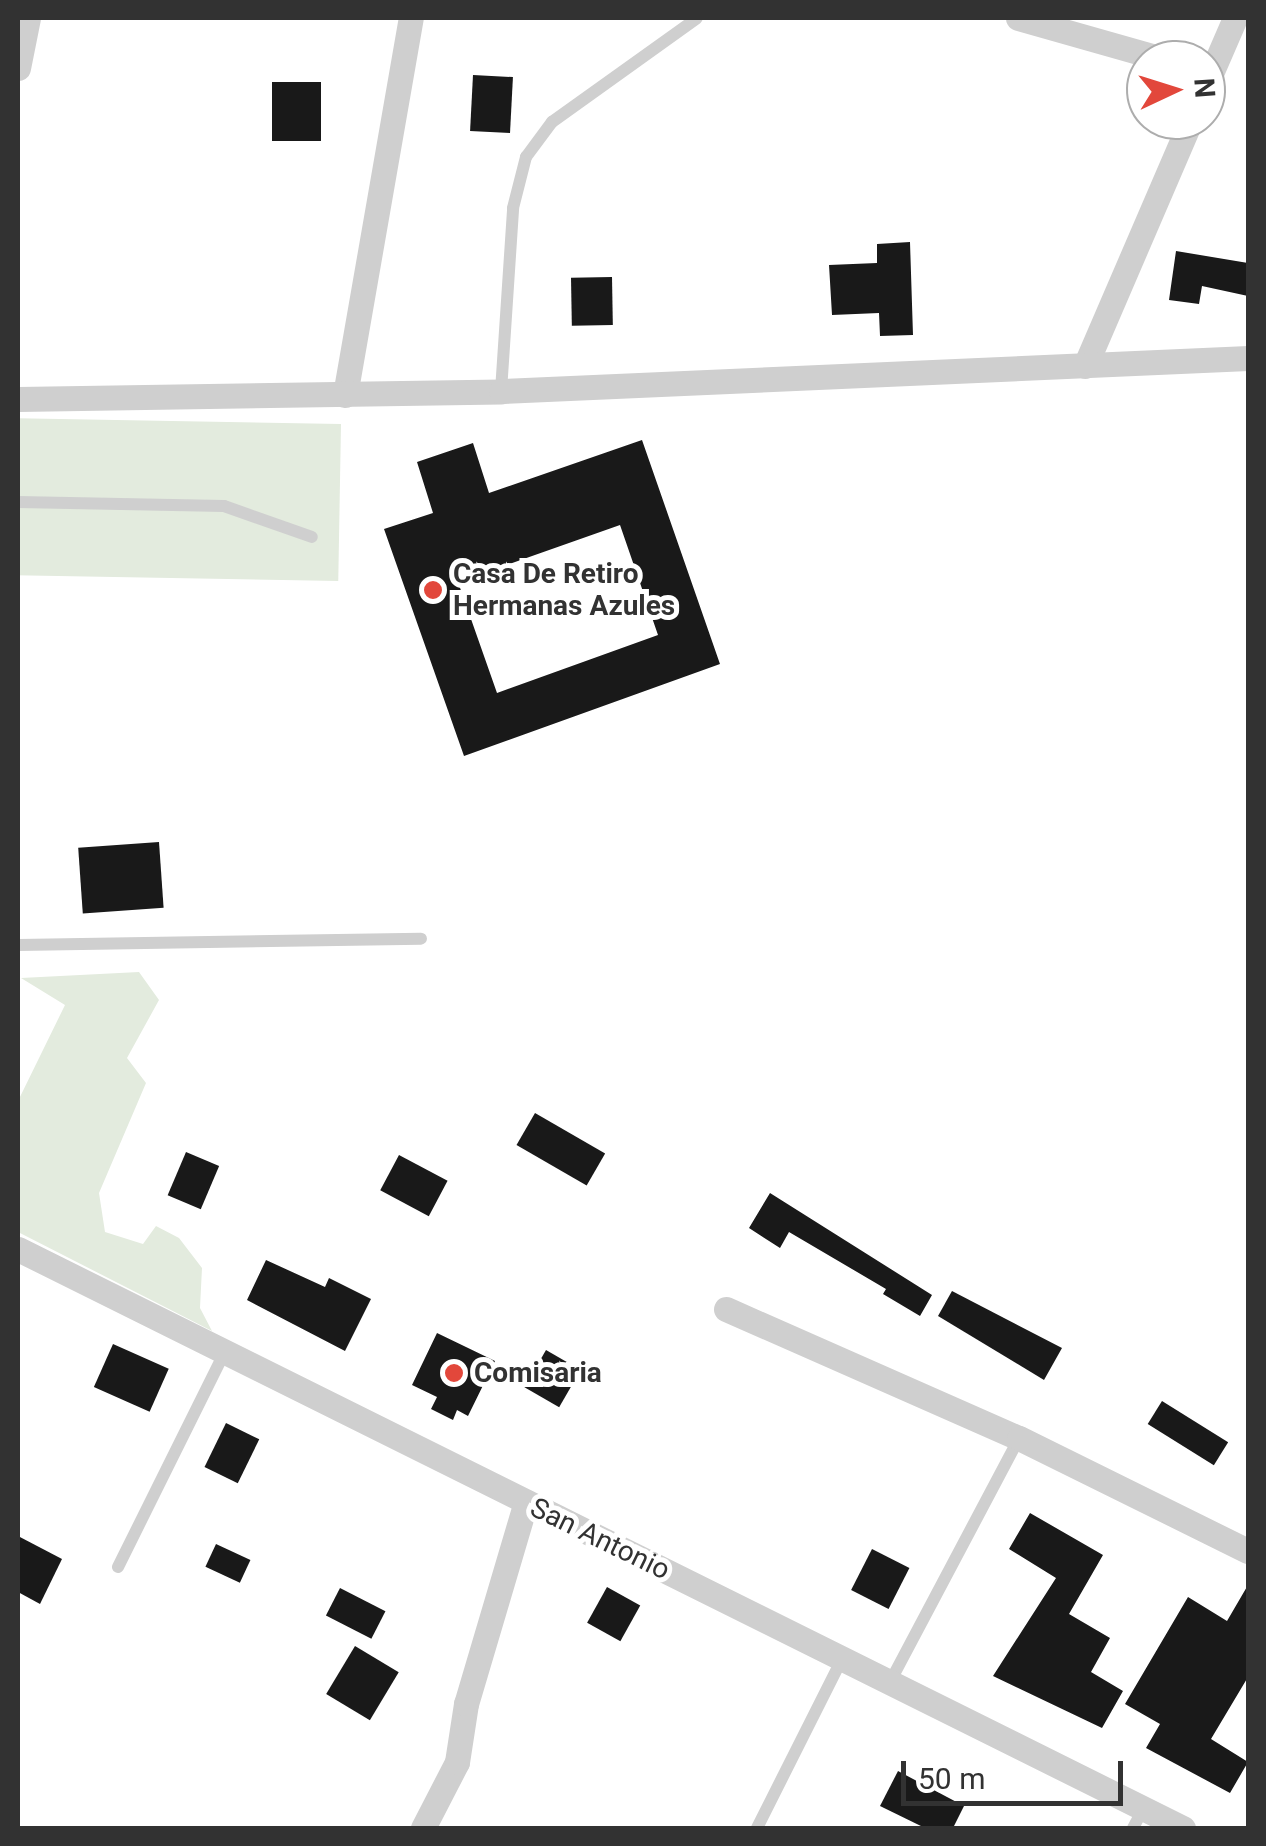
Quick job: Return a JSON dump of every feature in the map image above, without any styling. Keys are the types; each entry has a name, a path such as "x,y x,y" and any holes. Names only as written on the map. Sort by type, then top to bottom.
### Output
{"street":[{"path":"18,68 28,18"},
{"path":"345,395 411,18"},
{"path":"1018,18 1126,49"},
{"path":"1085,366 1182,140"},
{"path":"18,399 501,391 1248,358"},
{"name":"San Antonio","path":"18,1249 890,1682 1138,1818 1182,1828"},
{"path":"726,1309 1020,1438 1248,1551"},
{"path":"423,1828 457,1762 466,1704 526,1502"}],"lane":[{"path":"501,391 513,208 526,157 552,122 697,18"},
{"path":"18,502 224,506 312,537"},
{"path":"18,945 421,939"},
{"path":"118,1567 225,1351"},
{"path":"890,1682 1020,1438"},
{"path":"757,1828 842,1659"}],"shaded area":[{"path":"18,418 341,424 338,581 18,575"},
{"path":"139,972 159,1000 127,1058 146,1083 99,1193 105,1232 143,1244 156,1226 179,1238 202,1268 200,1308 212,1331 18,1232 18,1101 65,1005 21,978"}],"building":[{"path":"473,75 513,77 510,133 470,131"},
{"path":"272,82 321,82 321,141 272,141"},
{"path":"910,242 913,335 880,336 879,313 832,315 829,265 877,263 877,244"},
{"path":"1176,251 1248,263 1248,296 1202,286 1199,304 1169,300"},
{"path":"612,277 613,325 572,326 571,278"},
{"name":"Casa De Retiro Hermanas Azules","path":"642,440 720,664 464,756 384,529 433,513 417,462 473,443 489,493","holes":["620,525 658,635 497,693 458,582"]},
{"path":"159,842 164,908 83,913 78,848"},
{"path":"535,1113 605,1154 587,1186 516,1145"},
{"path":"186,1152 219,1166 201,1209 168,1195"},
{"path":"399,1155 448,1181 429,1216 380,1190"},
{"path":"770,1193 932,1295 920,1316 883,1294 886,1289 789,1232 780,1248 749,1228"},
{"path":"266,1260 325,1287 329,1278 371,1299 345,1351 247,1300"},
{"path":"952,1291 1062,1348 1044,1380 938,1316"},
{"name":"Comisaria","path":"437,1333 495,1361 468,1416 457,1410 453,1420 431,1409 437,1397 412,1385"},
{"path":"113,1344 169,1369 150,1412 94,1387"},
{"path":"546,1350 581,1370 559,1407 524,1387"},
{"path":"1162,1401 1228,1442 1214,1465 1148,1424"},
{"path":"226,1423 259,1439 238,1483 205,1467"},
{"path":"1030,1513 1103,1555 1069,1614 1110,1638 1091,1672 1123,1691 1102,1728 993,1676 1056,1578 1009,1549"},
{"path":"18,1536 62,1559 40,1604 18,1592"},
{"path":"216,1544 250,1560 240,1583 205,1567"},
{"path":"872,1549 909,1568 889,1609 851,1590"},
{"path":"1248,1585 1248,1677 1211,1739 1248,1762 1230,1793 1146,1748 1160,1724 1125,1704 1188,1597 1227,1621"},
{"path":"607,1587 640,1605 620,1641 587,1623"},
{"path":"340,1588 385,1611 371,1639 326,1616"},
{"path":"355,1646 399,1672 370,1720 326,1694"},
{"path":"898,1771 964,1806 953,1828 925,1828 880,1806"}],"place":[{"name":"Casa De Retiro Hermanas Azules","path":"433,590"},
{"name":"Comisaria","path":"454,1373"}]}
